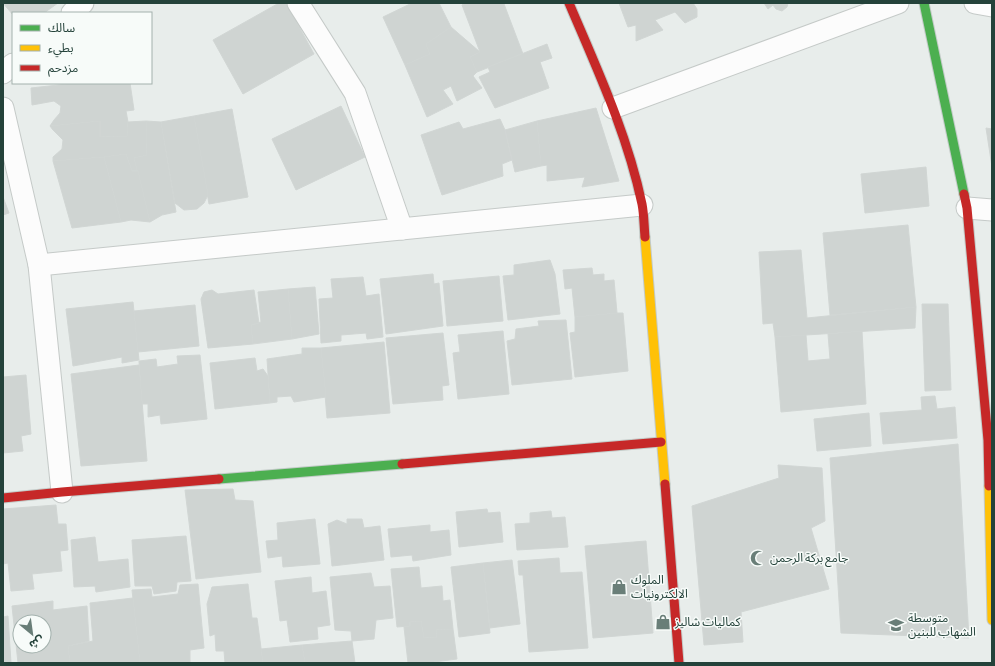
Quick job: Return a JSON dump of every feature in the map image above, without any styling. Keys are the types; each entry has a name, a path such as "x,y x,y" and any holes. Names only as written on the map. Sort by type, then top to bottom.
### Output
{"street":[{"path":"73,12 83,3"},
{"path":"298,3 355,93 402,229"},
{"path":"569,3 613,108 628,149 642,205 679,663"},
{"path":"613,108 898,3"},
{"path":"924,3 967,208 990,440 992,620"},
{"path":"975,3 992,6"},
{"path":"3,73 12,65"},
{"path":"3,108 39,265 62,492"},
{"path":"39,265 642,205"},
{"path":"967,208 992,210"},
{"path":"3,498 661,442"}],"building":[{"path":"3,3 58,3 45,12 12,12 12,14"},
{"path":"279,3 286,3 314,54 243,94 213,40"},
{"path":"409,3 439,3 451,27 426,44 430,54 405,65 383,17 410,4"},
{"path":"465,3 507,3 504,4 523,54 477,72 470,57 480,52 462,5"},
{"path":"619,3 693,3 697,9 697,17 685,23 675,12 655,20 663,30 636,41 636,25 628,27"},
{"path":"764,3 788,3 787,7 782,11 776,9 773,5 768,9"},
{"path":"451,27 480,52 470,57 477,72 473,76 482,88 457,101 451,86 443,90 453,104 427,117 405,65 430,54 426,44"},
{"path":"547,44 552,58 540,62 549,88 495,108 479,77 490,72 488,67"},
{"path":"67,84 130,84 134,110 126,111 128,122 127,136 100,137 100,121 50,126 60,113 61,106 54,101 32,105 31,88"},
{"path":"341,106 365,157 296,190 272,139"},
{"path":"596,108 619,181 582,187 585,177 547,181 547,165 541,166 537,121"},
{"path":"232,109 248,197 209,204 194,116"},
{"path":"194,116 208,195 204,203 197,209 184,210 175,203 161,122"},
{"path":"500,119 505,130 512,160 502,164 503,176 442,195 421,135 459,122 463,129"},
{"path":"100,121 100,137 127,136 128,122 146,121 147,155 134,158 138,171 132,171 126,154 53,161 53,157 62,149 63,140 50,126"},
{"path":"146,121 161,122 176,212 162,215 150,222 134,158 147,155"},
{"path":"537,121 541,166 515,172 505,130"},
{"path":"986,128 992,129 992,167"},
{"path":"126,154 132,171 138,171 150,222 131,220 121,222 104,157"},
{"path":"104,157 121,222 72,228 53,161"},
{"path":"926,167 929,206 865,213 861,174"},
{"path":"3,197 9,213 3,215"},
{"path":"908,225 916,307 830,315 823,233"},
{"path":"801,250 807,318 916,307 915,328 775,337 773,323 763,324 759,252"},
{"path":"550,260 555,274 560,314 508,320 503,276 514,275 514,265"},
{"path":"592,268 593,275 604,274 604,281 614,280 617,313 575,317 572,288 565,289 563,270"},
{"path":"433,274 434,284 439,283 443,326 386,334 380,279"},
{"path":"499,276 503,321 447,326 443,281"},
{"path":"363,277 366,296 379,294 383,337 367,339 366,333 341,335 341,341 321,343 319,299 333,298 331,279"},
{"path":"315,287 319,334 292,339 288,289"},
{"path":"288,289 292,339 253,344 251,325 261,322 258,292"},
{"path":"212,290 218,294 254,290 259,323 251,325 253,344 208,348 201,299 204,292"},
{"path":"133,302 139,360 122,363 122,357 73,366 66,309"},
{"path":"922,304 948,304 951,390 925,391"},
{"path":"195,305 199,346 138,352 134,311"},
{"path":"623,313 628,371 575,377 570,333 575,332 575,317"},
{"path":"566,320 572,379 512,385 507,341 515,339 516,329 539,326 538,321"},
{"path":"503,331 509,394 458,399 453,353 460,352 458,335"},
{"path":"862,331 866,404 781,412 775,337 806,335 808,361 830,359 828,334"},
{"path":"443,333 449,385 442,386 443,400 393,404 386,338"},
{"path":"384,342 390,413 327,418 321,348"},
{"path":"302,348 321,348 326,397 294,402 291,396 277,397 277,402 270,403 267,359 302,354"},
{"path":"200,355 207,419 161,424 160,415 148,417 148,404 142,404 139,361 156,359 157,367 178,364 177,356"},
{"path":"255,358 257,371 263,369 268,376 270,403 215,409 210,363"},
{"path":"139,365 147,461 81,466 71,374"},
{"path":"26,375 31,434 21,436 23,451 3,453 3,377"},
{"path":"935,396 937,409 955,407 957,438 883,444 880,413 922,410 921,397"},
{"path":"869,413 871,446 817,451 814,419"},
{"path":"958,444 969,638 841,633 830,458"},
{"name":"جامع بركة الرحمن","path":"778,465 822,468 825,521 811,528 829,589 741,612 743,642 704,645 692,506 779,478"},
{"path":"233,489 235,500 253,501 261,572 196,579 185,490"},
{"path":"56,505 58,524 66,524 68,550 60,551 62,571 32,574 34,589 11,591 8,563 3,564 3,509"},
{"path":"487,509 488,513 500,512 503,542 459,547 456,512"},
{"path":"551,511 552,518 565,517 568,547 517,550 515,524 530,523 530,513"},
{"path":"315,519 320,564 283,567 282,556 268,558 266,541 278,540 277,523"},
{"path":"347,519 362,519 364,528 380,526 384,560 332,566 328,524 337,520 347,524"},
{"path":"430,525 430,532 449,530 451,555 413,561 412,555 391,557 388,529"},
{"path":"186,536 191,581 177,582 176,591 154,594 152,586 135,586 132,540"},
{"path":"95,537 98,562 128,559 130,587 96,592 95,586 74,587 71,540"},
{"path":"646,541 653,633 593,638 585,546"},
{"path":"559,558 560,573 582,572 588,648 529,652 523,575 519,575 518,561"},
{"path":"512,560 520,624 490,628 483,563"},
{"path":"483,563 490,633 459,637 451,567"},
{"path":"419,567 421,588 442,586 443,601 450,600 453,629 436,630 437,637 424,638 421,621 410,622 410,626 397,627 391,569"},
{"path":"371,573 374,587 390,586 393,618 376,620 374,639 352,641 351,631 335,630 330,577"},
{"path":"311,577 312,593 326,591 330,625 317,627 318,639 290,642 287,620 280,621 275,581"},
{"path":"198,584 204,648 190,650 190,663 140,663 132,590 151,589 152,597 178,594 180,585"},
{"path":"248,584 252,618 257,618 263,663 225,663 224,651 216,651 215,634 210,636 207,604 212,587"},
{"path":"133,598 140,663 70,663 68,646 93,641 90,603"},
{"path":"53,601 53,610 87,606 89,641 68,646 70,663 18,663 17,654 52,654 52,614 13,614 12,606"},
{"path":"8,616 11,663 3,663 3,617"},
{"path":"421,621 424,638 437,637 436,630 453,629 457,659 426,663 408,663 404,627 410,626 410,622"},
{"path":"352,641 355,663 305,663 302,645"},
{"path":"302,645 305,663 263,663 261,649"}],"traffic: fast":[{"path":"924,3 964,194"},
{"path":"219,479 402,464"}],"traffic: slow":[{"path":"645,237 665,484"},
{"path":"989,486 992,620"}],"traffic: jam":[{"path":"569,3 620,127 636,178 642,204 645,237"},
{"path":"964,194 967,208 988,440 989,486"},
{"path":"402,464 661,442"},
{"path":"3,498 219,479"},
{"path":"665,484 679,663"}],"place":[{"name":"جامع بركة الرحمن","path":"758,558"},
{"name":"الملوك الالكترونيات","path":"619,587"},
{"name":"كماليات شاليز","path":"663,622"},
{"name":"متوسطة الشهاب للبنين","path":"896,625"}]}
